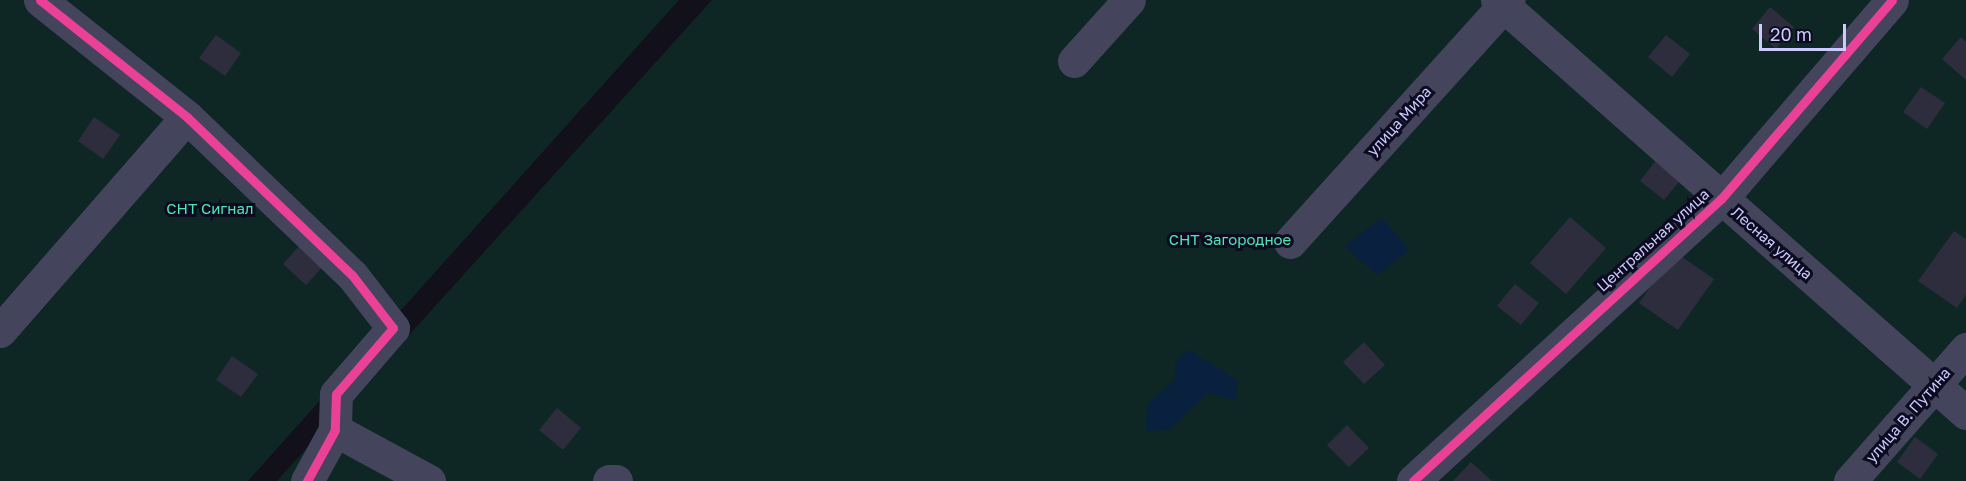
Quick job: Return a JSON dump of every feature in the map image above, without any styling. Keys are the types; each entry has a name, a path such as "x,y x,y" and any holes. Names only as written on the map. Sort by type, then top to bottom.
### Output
{"street":[{"path":"40,0 187,117 352,275 393,328 336,394 335,430 307,481"},
{"path":"1074,61 1129,0"},
{"name":"Центральная улица","path":"1413,481 1721,199 1893,0"},
{"name":"Лесная улица","path":"1503,2 1721,199 1966,413"},
{"name":"улица Мира","path":"1290,242 1503,2"},
{"path":"0,331 187,117"},
{"name":"улица В. Путина","path":"1850,481 1966,349"},
{"path":"335,430 429,481"},
{"path":"609,481 616,481"}],"green space":[{"name":"СНТ Сигнал","path":"0,0 679,0 248,481 0,481"},
{"name":"СНТ Загородное","path":"712,0 1966,0 1966,481 277,481"}],"water":[{"path":"1382,218 1409,250 1377,275 1344,246"},
{"path":"1189,350 1237,380 1236,401 1208,393 1169,430 1146,431 1147,405 1175,379 1175,362"}],"building":[{"path":"1770,7 1794,27 1776,49 1752,29"},
{"path":"216,35 241,53 225,76 199,58"},
{"path":"1666,35 1690,54 1672,77 1648,57"},
{"path":"1961,37 1966,42 1966,80 1942,59"},
{"path":"1921,87 1945,103 1927,129 1903,112"},
{"path":"94,117 120,135 103,159 78,141"},
{"path":"1657,159 1682,178 1664,200 1640,181"},
{"path":"1570,217 1606,248 1566,294 1530,263"},
{"path":"1954,231 1966,239 1966,295 1957,308 1918,281"},
{"path":"302,243 325,264 306,285 283,264"},
{"path":"1675,252 1714,279 1678,330 1639,303"},
{"path":"1515,284 1539,303 1521,325 1497,306"},
{"path":"1364,342 1385,365 1364,384 1343,362"},
{"path":"232,356 258,374 241,397 216,380"},
{"path":"557,408 581,428 563,450 539,430"},
{"path":"1347,425 1369,448 1349,467 1327,445"},
{"path":"1915,437 1938,454 1920,479 1897,462"},
{"path":"1471,462 1492,481 1453,481"}],"cycle path":[{"path":"40,0 187,117 352,275 393,328 336,394 335,430 307,481"},
{"path":"1413,481 1721,199 1892,0"}]}
